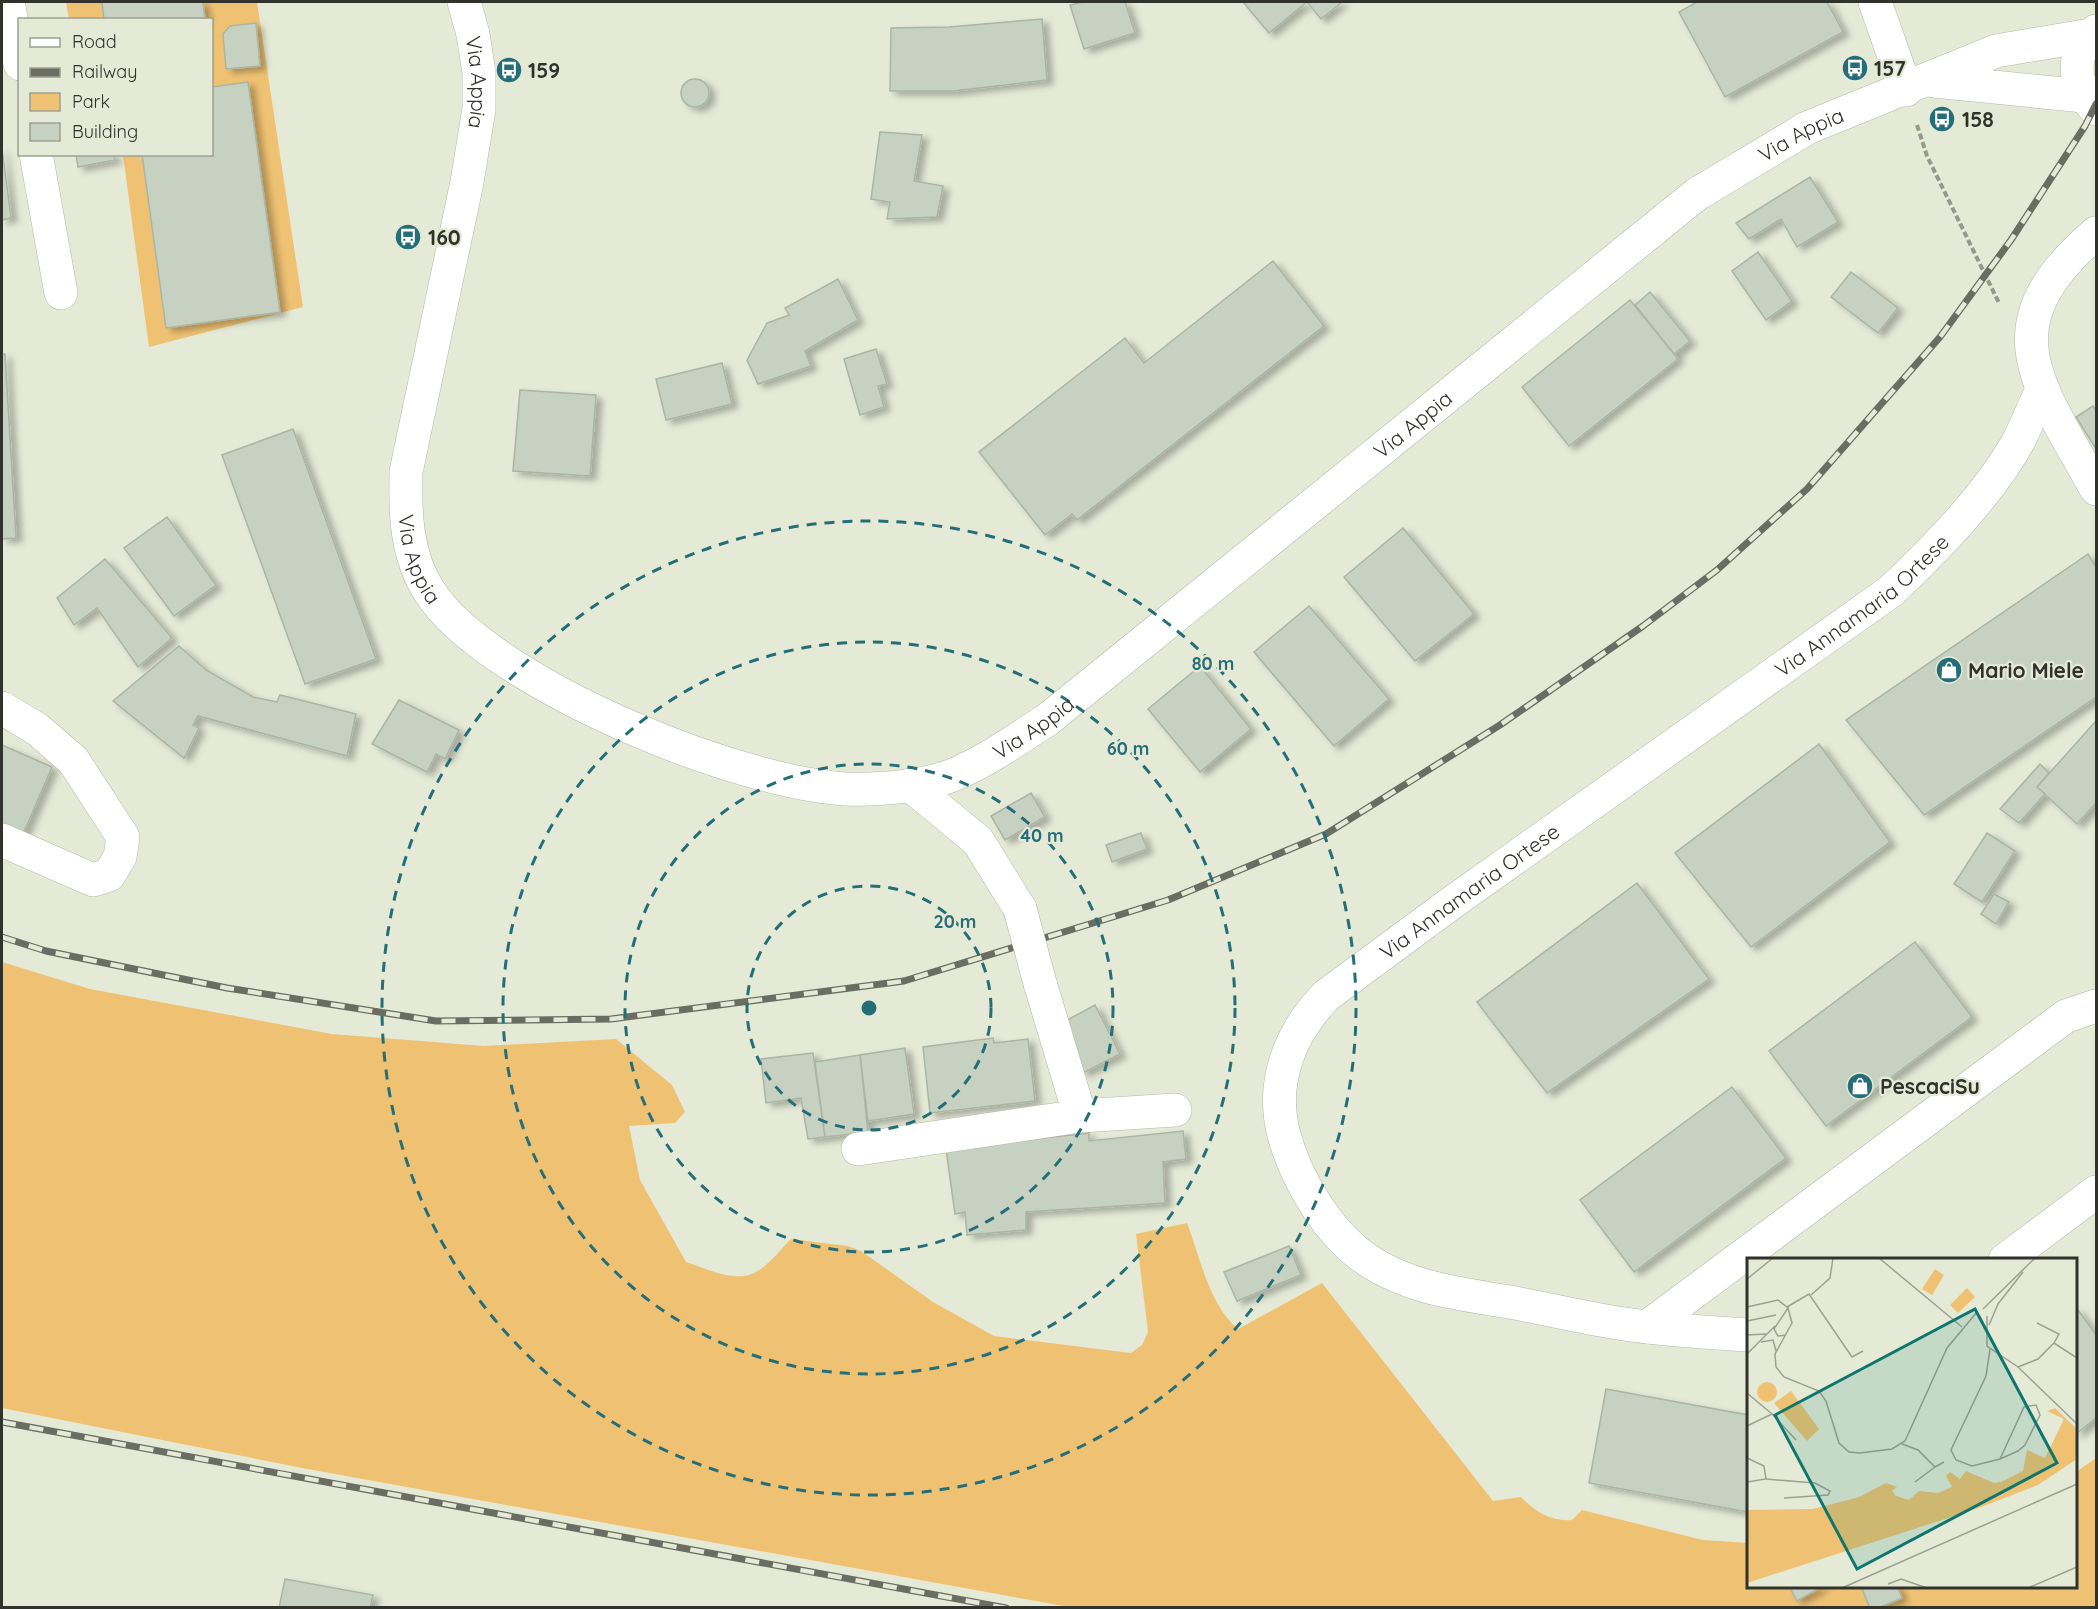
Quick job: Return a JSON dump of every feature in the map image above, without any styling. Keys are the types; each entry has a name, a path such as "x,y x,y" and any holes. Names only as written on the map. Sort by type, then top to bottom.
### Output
{"street":[{"path":"8,2 18,53"},
{"name":"Via Appia","path":"464,2 477,63 479,109 469,173 406,472 405,507 408,536 416,563 428,590 448,617 471,638 498,656 584,704 672,745 744,770 810,786 866,790 910,785 952,776 995,753 1047,720 1697,194 1808,128 1996,51 2094,33"},
{"path":"1875,2 1917,85"},
{"name":"Via Appia","path":"2090,102 2078,80 2077,63 2082,47 2094,33"},
{"name":"Via Appia","path":"1917,85 2090,102"},
{"path":"36,156 61,294"},
{"path":"2095,232 2060,265 2037,304 2031,323 2032,353 2042,390 2097,489"},
{"name":"Via Annamaria Ortese","path":"1747,1335 1647,1327 1419,1286 1386,1271 1350,1247 1310,1192 1287,1147 1281,1123 1279,1097 1288,1051 1311,1011 1328,995 1450,904 1891,591 1942,542 1997,473 2018,441 2042,390"},
{"path":"2,708 37,729 74,760 123,837 120,857 109,875 93,880 2,840"},
{"path":"910,785 978,841 1020,909 1080,1116"},
{"path":"1647,1327 2066,1016 2097,1006"},
{"path":"858,1149 1080,1116 1175,1110"},
{"path":"2008,1258 2097,1192"}],"path":[{"path":"1928,156 2000,305"}],"green space":[{"path":"66,2 257,2 303,307 149,347 123,156 213,156 213,18 69,18"},
{"path":"2,962 90,989 332,1034 484,1046 616,1039 672,1085 685,1112 675,1123 629,1126 640,1180 686,1262 721,1274 739,1276 761,1269 791,1239 848,1246 861,1251 933,1302 994,1336 1131,1353 1142,1345 1148,1332 1136,1234 1187,1223 1213,1294 1228,1319 1238,1329 1322,1283 1493,1501 1521,1497 1532,1507 1551,1518 1572,1520 1582,1510 1703,1540 1747,1543 1747,1588 2077,1588 2077,1471 2096,1458 2096,1607 1069,1607 302,1468 2,1408"}],"building":[{"path":"102,2 203,2 205,18 104,18"},
{"path":"1083,2 1125,2 1135,33 1084,49 1070,5"},
{"path":"1243,2 1307,2 1269,33"},
{"path":"1307,2 1342,2 1321,19"},
{"path":"1697,2 1827,2 1843,32 1725,97 1679,12"},
{"path":"1042,19 1047,80 953,91 890,91 891,28 949,27"},
{"path":"256,23 260,66 226,69 223,34 230,26"},
{"path":"695,79 705,83 709,93 705,103 695,107 685,103 681,93 685,83"},
{"path":"248,82 280,312 166,328 142,156 213,156 213,87"},
{"path":"880,132 922,135 914,181 943,186 937,217 887,219 890,202 871,199"},
{"path":"2,148 11,218 2,220"},
{"path":"76,156 114,156 115,160 78,167"},
{"path":"1810,177 1838,222 1797,247 1781,219 1749,239 1736,223"},
{"path":"1758,252 1792,301 1766,320 1732,271"},
{"path":"1273,261 1324,326 1077,520 1072,514 1045,535 979,452 1125,338 1144,363"},
{"path":"1851,272 1898,308 1878,333 1831,297"},
{"path":"838,279 858,320 805,351 811,366 758,384 747,360 767,323 789,315 785,308"},
{"path":"1650,292 1690,341 1674,354 1635,305"},
{"path":"1630,300 1678,359 1569,446 1522,387"},
{"path":"876,349 887,384 878,386 884,407 860,415 844,359"},
{"path":"2,354 5,354 16,538 2,539"},
{"path":"722,363 732,404 666,420 656,379"},
{"path":"520,390 596,395 590,476 513,471"},
{"path":"2093,406 2096,411 2096,449 2076,417"},
{"path":"293,429 376,659 305,684 222,455"},
{"path":"167,517 216,585 174,616 124,548"},
{"path":"1403,528 1474,614 1415,661 1344,577"},
{"path":"2088,554 2096,567 2096,697 1924,815 1846,720"},
{"path":"105,559 172,638 138,667 97,608 74,625 57,598"},
{"path":"1309,606 1389,699 1334,746 1254,652"},
{"path":"179,646 206,670 253,697 277,702 280,695 356,714 347,756 198,716 193,725 199,728 184,758 113,701"},
{"path":"1200,666 1251,729 1200,772 1148,709"},
{"path":"399,700 459,730 445,759 436,754 427,772 372,744"},
{"path":"2096,721 2096,803 2077,824 2037,787"},
{"path":"1819,744 1890,842 1751,947 1675,853"},
{"path":"2,745 52,767 23,834 2,824"},
{"path":"2040,764 2049,773 2037,787 2045,794 2019,823 2000,809"},
{"path":"1031,793 1045,817 1005,840 991,816"},
{"path":"1141,833 1147,849 1112,862 1106,845"},
{"path":"1987,833 2015,851 1982,902 1954,884"},
{"path":"1637,883 1709,979 1547,1093 1477,1002"},
{"path":"1994,894 2009,902 1996,924 1981,914"},
{"path":"1915,942 1972,1017 1826,1126 1769,1051"},
{"path":"1095,1005 1120,1054 1083,1073 1058,1025"},
{"path":"993,1038 994,1043 1028,1039 1035,1101 930,1113 923,1047"},
{"path":"905,1048 914,1114 868,1121 860,1055"},
{"path":"813,1053 825,1137 808,1139 801,1098 766,1103 761,1059"},
{"path":"860,1055 868,1132 825,1137 815,1062"},
{"path":"1732,1087 1786,1158 1634,1272 1580,1200"},
{"path":"1183,1131 1186,1159 1163,1162 1165,1203 1026,1212 1026,1230 967,1235 965,1212 955,1214 946,1149 1089,1133 1089,1141"},
{"path":"1289,1246 1301,1275 1237,1301 1224,1272"},
{"path":"2077,1308 2096,1335 2096,1418 2077,1433"},
{"path":"1606,1389 1747,1415 1747,1512 1589,1483"},
{"path":"285,1579 373,1595 370,1608 279,1608"},
{"path":"1790,1588 1820,1588 1797,1601"},
{"path":"1862,1588 1898,1588 1902,1598 1878,1608 1870,1608"}],"railway":[{"path":"2,937 46,951 227,988 436,1021 611,1019 904,981 1168,900 1326,834 1500,725 1643,626 1717,570 1807,489 1940,337 2011,240 2085,126 2096,104"},
{"path":"2,1422 1006,1608"}],"place":[{"name":"157","path":"1855,68"},
{"name":"159","path":"509,70"},
{"name":"158","path":"1942,119"},
{"name":"160","path":"408,237"},
{"name":"Mario Miele","path":"1949,670"},
{"name":"PescaciSu","path":"1860,1086"}]}
